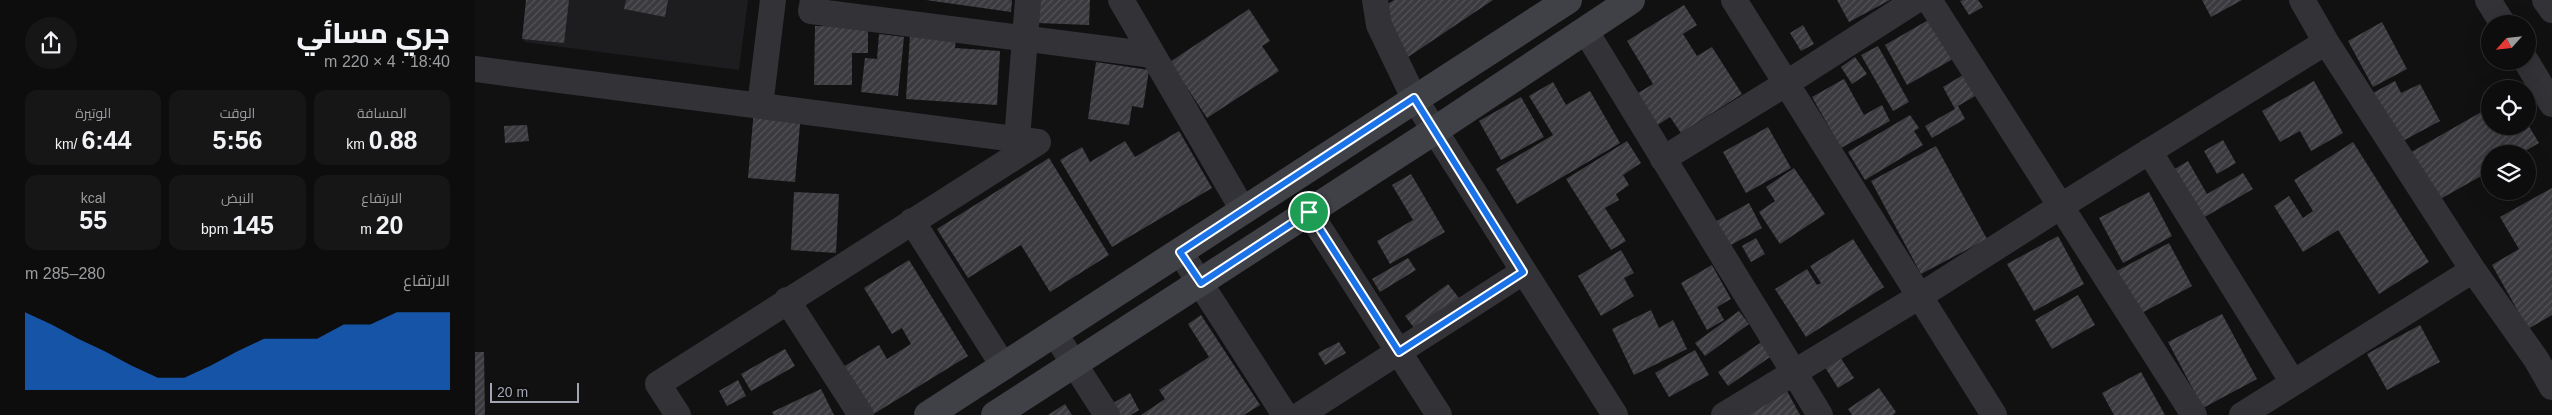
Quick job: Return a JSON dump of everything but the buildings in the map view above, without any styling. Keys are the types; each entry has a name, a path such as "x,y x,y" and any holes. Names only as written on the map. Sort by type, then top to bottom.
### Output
{"street":[{"path":"760,106 773,0"},
{"path":"813,0 811,10 1153,54"},
{"path":"1017,139 1028,0"},
{"path":"1121,0 1243,210"},
{"path":"1375,0 1379,25 1414,98 1615,415"},
{"path":"928,415 1055,334 1414,98 1568,0"},
{"path":"995,415 1434,131 1631,0"},
{"path":"1734,0 1994,415"},
{"path":"1663,159 1787,83 1916,0"},
{"path":"1929,0 2194,415"},
{"path":"2302,0 2326,42 2473,270 2544,354 2552,387"},
{"path":"2488,0 2497,15"},
{"path":"2545,0 2552,10"},
{"path":"1585,30 1820,415"},
{"path":"1724,415 1920,296 2061,206 2326,42"},
{"path":"475,69 1037,142 657,384 678,415"},
{"path":"2531,70 2552,104"},
{"path":"2149,151 2292,381"},
{"path":"1309,212 1439,415"},
{"path":"912,221 1004,366"},
{"path":"1180,252 1285,415"},
{"path":"2241,415 2292,381 2473,270"},
{"path":"1300,415 1523,272"},
{"path":"787,300 861,415"},
{"path":"1055,334 1107,415"}],"shaded area":[{"path":"530,0 748,0 739,70 524,42"}],"route":[{"path":"1414,98 1523,272 1399,352 1309,212 1201,283 1180,252 1414,98"}]}
